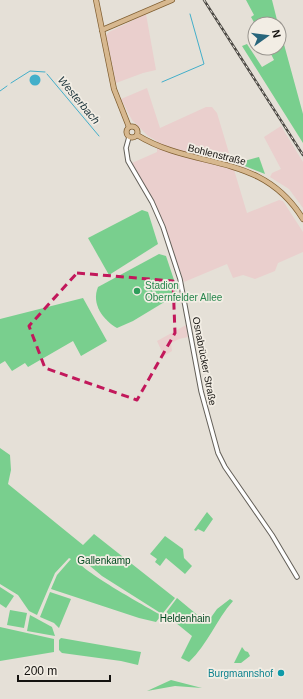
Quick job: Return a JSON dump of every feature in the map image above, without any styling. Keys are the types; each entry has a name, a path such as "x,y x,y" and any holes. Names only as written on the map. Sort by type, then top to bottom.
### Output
{"main road":[{"path":"96,0 117,98 129,127"},
{"path":"102,30 172,0"},
{"path":"129,127 135,127 137,135 134,137 129,137 126,131 129,127"},
{"name":"Bohlenstraße","path":"137,135 169,151 235,166 261,178 284,194 303,219"}],"street":[{"name":"Osnabrücker Straße","path":"129,137 126,148 128,161 152,202 160,220 180,279 201,391 218,453 225,467 272,535 297,577"}],"highlighted area":[{"path":"77,273 173,281 175,333 137,400 45,368 29,326"}],"shaded area":[{"path":"146,14 156,70 116,83 106,35 109,32"},
{"path":"147,88 160,128 206,107 212,107 217,113 247,213 279,200 283,201 303,232 303,252 278,263 275,271 255,279 243,275 233,278 227,264 184,282 161,219 132,163 157,152 157,141 148,136 132,120 121,99"},
{"path":"281,126 303,162 303,208 289,189 270,177 272,173 281,169 264,137"},
{"path":"186,325 188,337 171,343 172,351 164,356 157,341"}],"green space":[{"path":"246,0 272,0 276,16 252,16 254,15"},
{"path":"247,44 247,54 242,46"},
{"path":"287,55 303,114 303,143 248,56 255,56 262,67 274,60 272,56"},
{"path":"259,157 265,174 237,163"},
{"path":"142,210 148,212 158,244 109,275 88,238"},
{"name":"Stadion Obernfelder Allee","path":"159,254 166,256 177,289 176,295 133,321 117,328 112,325 103,316 97,305 96,293 98,287"},
{"path":"83,298 107,341 81,356 73,341 28,367 25,363 12,371 5,361 0,364 0,319"},
{"name":"Gallenkamp","path":"0,448 10,455 11,470 8,484 83,545 94,534 175,598 156,622 139,618 51,589 57,575 71,559 69,558 55,573 37,615 29,611 18,595 0,584","holes":["78,556 102,576 162,614 157,613 100,579 80,564 76,559"]},
{"path":"207,512 213,519 204,532 198,529 196,531 194,530"},
{"path":"165,536 183,549 184,558 192,566 185,574 166,558 160,566 155,562 157,559 150,554"},
{"path":"0,587 14,596 6,608 0,604"},
{"path":"50,592 71,599 59,628 54,623 40,617"},
{"name":"Heldenhain","path":"177,598 207,623 217,609 230,599 233,601 202,648 189,662 181,658 192,636 165,614"},
{"path":"10,610 27,613 24,628 7,625"},
{"path":"30,615 52,627 55,636 27,631"},
{"path":"0,627 54,639 54,652 0,661"},
{"path":"61,638 141,652 138,665 121,661 62,653 59,650 59,640"},
{"path":"242,647 250,656 241,663 234,663"},
{"path":"171,680 202,688 175,686 147,691"}],"water":[{"path":"33,75 37,75 39,76 39,84 33,85 30,82 30,78"}],"waterway":[{"name":"Westerbach","path":"162,82 204,64 190,14"},
{"name":"Westerbach","path":"11,83 30,71 45,72"},
{"name":"Westerbach","path":"47,74 99,136"},
{"name":"Westerbach","path":"0,91 7,86"}],"railway":[{"path":"204,0 303,155"}],"place":[{"name":"Stadion Obernfelder Allee","path":"137,291"},
{"name":"Burgmannshof","path":"281,673"}]}
